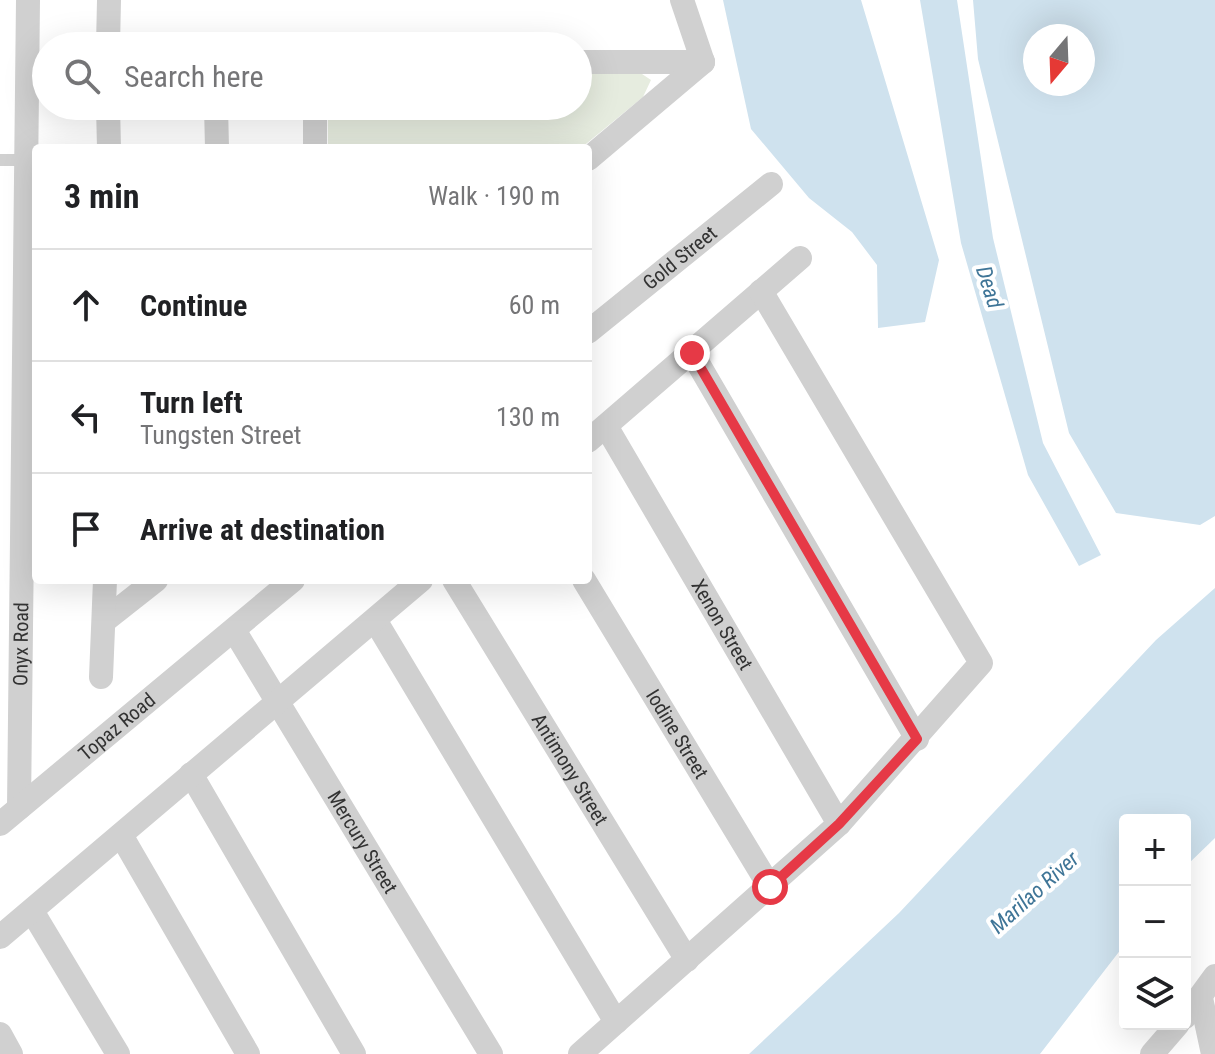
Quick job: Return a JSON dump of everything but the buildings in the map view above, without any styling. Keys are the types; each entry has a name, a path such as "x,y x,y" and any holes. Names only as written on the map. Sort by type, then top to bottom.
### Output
{"street":[{"name":"Onyx Road","path":"19,808 32,196 27,160 28,0"},
{"path":"108,32 109,0"},
{"path":"682,0 703,62"},
{"path":"592,62 703,62"},
{"path":"592,156 703,62"},
{"path":"108,120 109,144"},
{"path":"216,120 217,144"},
{"path":"315,120 315,144"},
{"name":"Gold Street","path":"592,329 771,184"},
{"path":"597,434 800,258"},
{"path":"580,1054 839,824 981,663 761,291"},
{"path":"692,353 917,739"},
{"name":"Xenon Street","path":"597,434 839,824"},
{"path":"101,677 105,584"},
{"path":"104,621 151,584"},
{"path":"234,630 288,584"},
{"path":"0,937 416,584"},
{"name":"Antimony Street","path":"456,584 687,960"},
{"name":"Iodine Street","path":"586,584 770,887"},
{"path":"375,620 616,1022"},
{"name":"Topaz Road","path":"0,824 234,630"},
{"name":"Mercury Street","path":"234,630 279,699 491,1054"},
{"path":"191,774 354,1054"},
{"path":"121,835 248,1054"},
{"path":"32,911 118,1054"},
{"path":"1213,1054 1193,1007 1215,976"},
{"path":"1152,1054 1173,1030"},
{"path":"0,1034 11,1054"}],"lane":[{"path":"0,160 27,160"}],"shaded area":[{"path":"636,70 651,80 643,97 586,144 328,144 328,120 592,120 592,71"}],"water":[{"path":"723,0 861,0 939,260 925,322 878,328 877,265 852,232 809,198 751,129"},
{"name":"Dead","path":"920,0 957,0 993,238 1043,443 1101,555 1079,566 1028,475 961,243"},
{"path":"973,0 1215,0 1215,516 1200,525 1116,513 1069,433 978,59"},
{"name":"Marilao River","path":"1215,588 1215,838 1191,861 1191,814 1119,814 1119,952 1040,1054 749,1054 899,913 1156,640"}],"route":[{"path":"692,353 917,739 839,824 770,887"}]}
